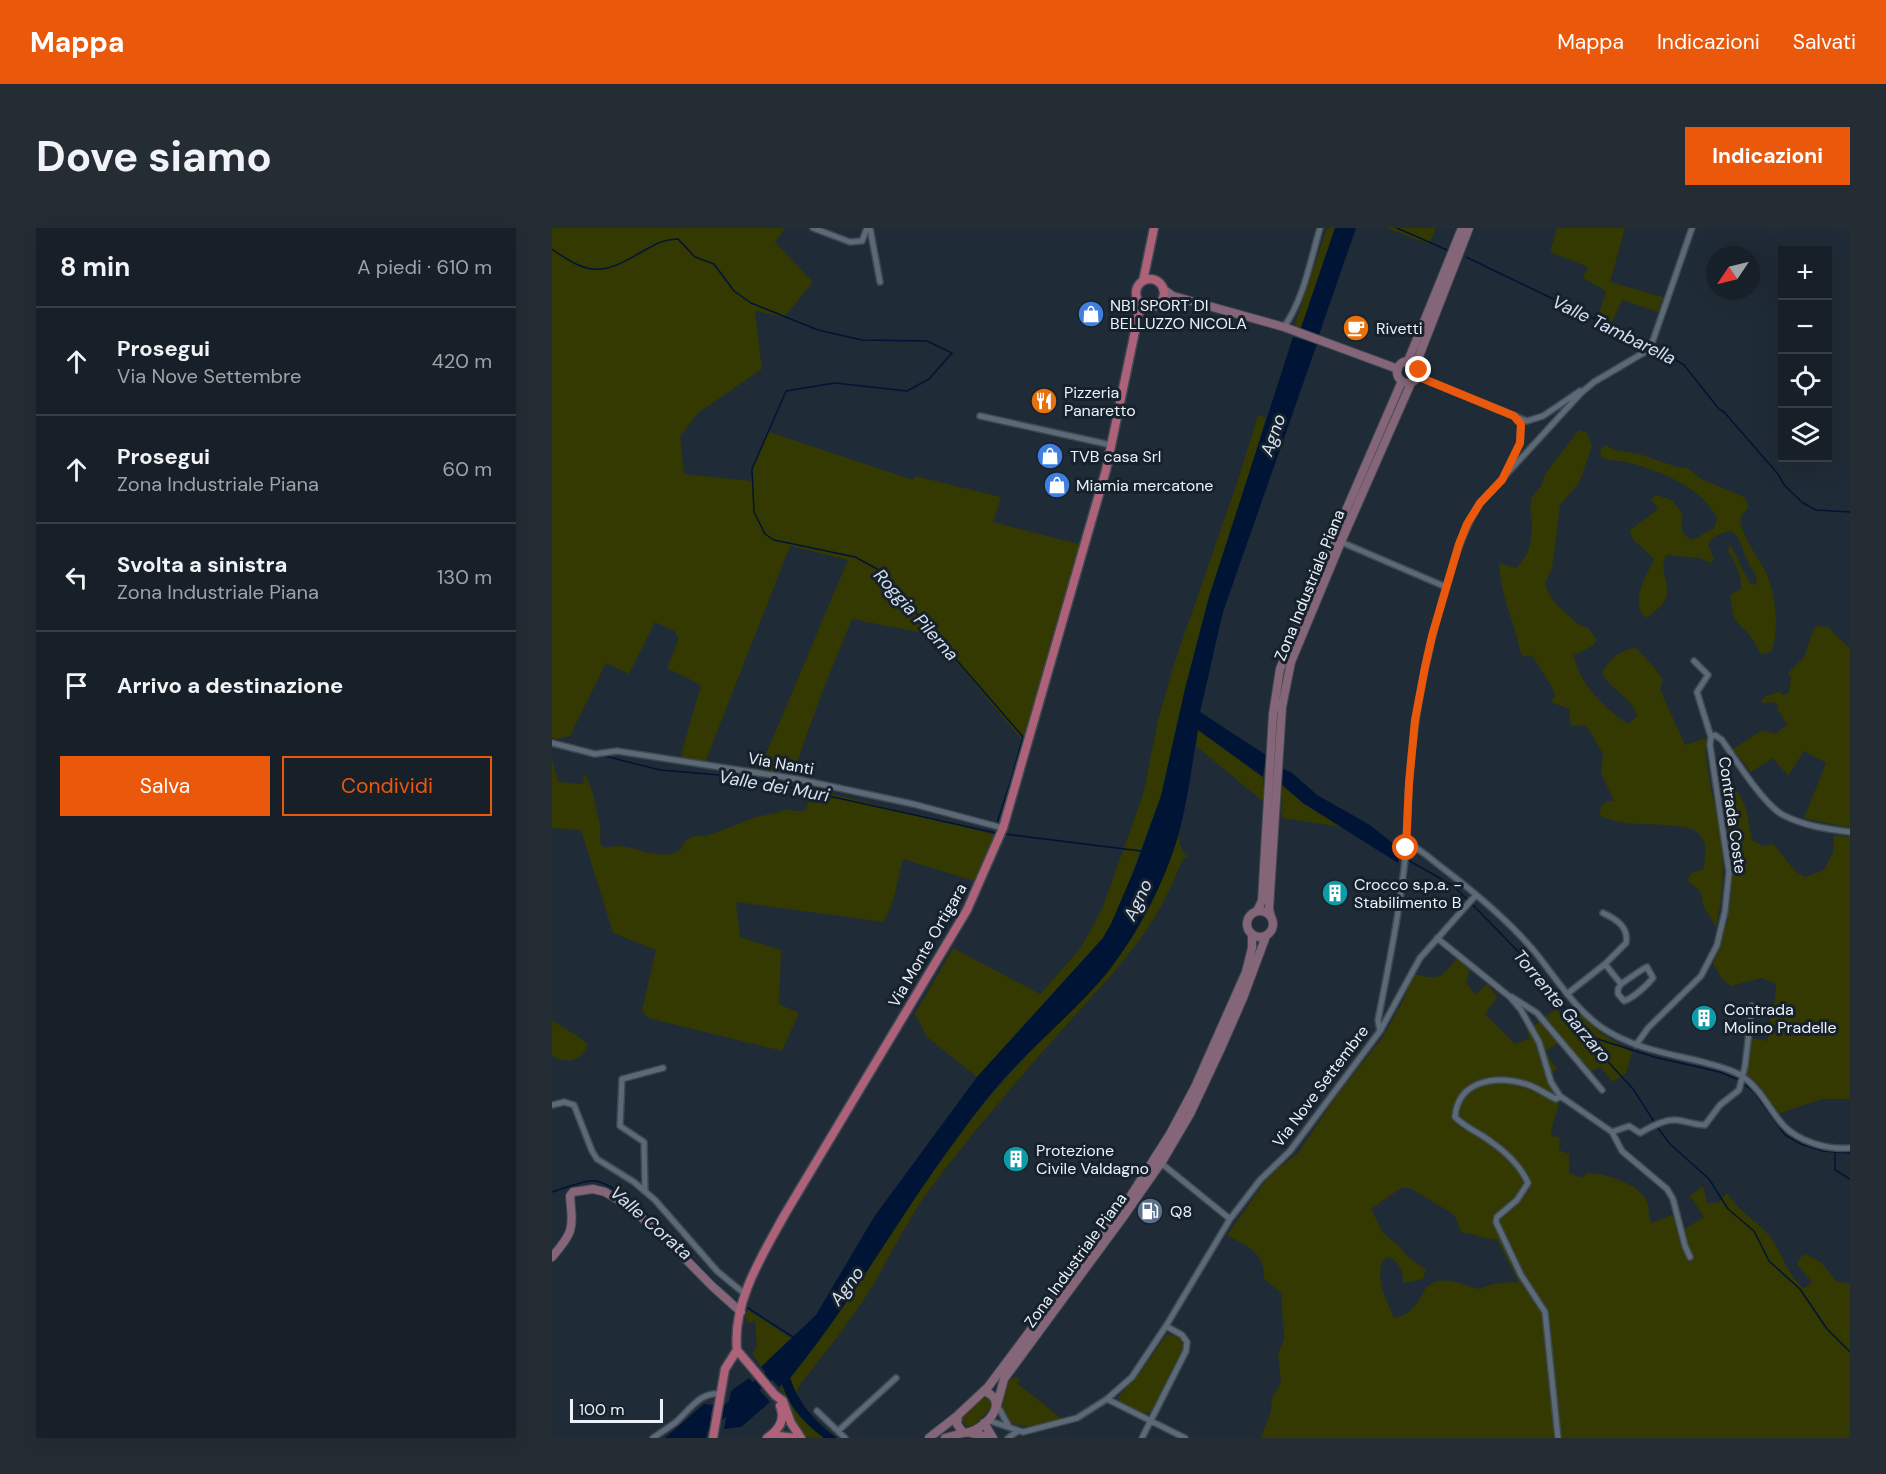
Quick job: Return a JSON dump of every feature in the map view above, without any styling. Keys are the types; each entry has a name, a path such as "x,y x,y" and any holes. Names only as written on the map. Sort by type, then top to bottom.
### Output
{"main road":[{"path":"1149,307 1138,300 1137,290 1147,280 1146,267 1154,228"},
{"path":"1412,362 1462,228"},
{"path":"1412,362 1469,228"},
{"path":"1147,280 1159,283 1173,296 1288,329 1398,369"},
{"path":"1162,300 1163,289"},
{"path":"1139,312 1173,296"},
{"name":"Via Monte Ortigara","path":"736,1350 741,1312 760,1260 785,1214 968,910 1003,828 1106,470 1139,312 1138,300"},
{"path":"1411,383 1402,381 1398,376 1398,369 1401,363 1412,362"},
{"path":"1412,362 1419,370 1419,377"},
{"name":"Zona Industriale Piana","path":"1271,916 1269,909 1282,707 1291,662 1411,383 1419,377"},
{"name":"Zona Industriale Piana","path":"1257,911 1262,901 1276,689 1287,650 1402,381"},
{"path":"1257,911 1271,916 1272,929 1266,936 1258,937 1248,929 1247,921 1251,914 1257,911"},
{"name":"Zona Industriale Piana","path":"929,1438 958,1415 977,1395 984,1392 1130,1197 1170,1134 1195,1087 1246,972 1252,948 1252,934"},
{"name":"Zona Industriale Piana","path":"985,1422 995,1411 1004,1379 1124,1216 1161,1163 1190,1114 1243,998 1266,936"},
{"path":"552,1257 573,1228 570,1196 573,1192 593,1189 606,1192 648,1222 741,1312"},
{"path":"721,1438 714,1433 725,1369 736,1350 786,1406 791,1423 801,1438"},
{"path":"725,1369 745,1361"},
{"path":"984,1392 991,1394 997,1405"},
{"path":"768,1438 776,1432 783,1419 775,1395"},
{"path":"958,1415 957,1424 965,1433 987,1438"},
{"path":"945,1438 975,1431 985,1422 993,1438"},
{"path":"768,1438 778,1436 795,1438"}],"street":[{"path":"813,228 850,242 862,241 868,228"},
{"path":"868,228 880,282"},
{"path":"1288,329 1320,228"},
{"name":"Via Nove Settembre","path":"1008,1438 1018,1431 1028,1432 1077,1418 1107,1399 1132,1377 1166,1326 1230,1219 1260,1180 1290,1150 1380,1031 1378,1020 1392,946 1406,846 1409,783 1417,707 1425,667 1459,544 1467,524 1480,503 1594,382 1650,349 1692,228"},
{"path":"1419,377 1527,421 1543,416 1594,382"},
{"path":"980,416 1111,445"},
{"path":"1502,480 1520,443 1521,424 1514,416"},
{"path":"1341,542 1446,587"},
{"path":"1694,661 1708,675 1697,692 1711,737"},
{"name":"Contrada Coste","path":"1636,1044 1648,1028 1701,976 1717,945 1725,911 1729,872 1710,745 1711,737 1716,735 1722,740 1766,800 1781,814 1815,827 1850,832"},
{"name":"Via Nanti","path":"552,743 595,754 617,751 797,778 913,804 1003,828"},
{"path":"1406,846 1431,859 1476,895 1529,944 1567,994 1593,1021 1619,1038 1657,1052 1715,1065 1743,1077 1760,1090 1782,1124 1791,1133 1821,1145 1850,1148"},
{"path":"1380,1031 1411,971 1476,895"},
{"path":"1567,994 1605,964 1626,943 1627,938 1622,924 1603,913"},
{"path":"1437,938 1510,997 1539,1042 1551,1082 1560,1096 1612,1132 1622,1151 1667,1189 1673,1199 1684,1246 1690,1257"},
{"path":"1605,964 1621,984"},
{"path":"1647,967 1653,978 1627,1000 1618,994 1621,984 1647,967"},
{"path":"1510,997 1514,997 1537,1013 1602,1090"},
{"path":"1612,1132 1629,1126 1640,1133 1661,1122 1674,1119 1705,1125 1720,1106 1735,1095 1743,1077 1752,1006"},
{"path":"645,1190 644,1142 620,1126 622,1079 663,1068"},
{"path":"1558,1438 1545,1312 1521,1275 1496,1222 1497,1217 1517,1200 1528,1183 1522,1170 1512,1159 1455,1117 1462,1094 1471,1087 1494,1080 1508,1079 1542,1090 1556,1099 1560,1096"},
{"path":"552,1105 564,1102 574,1105 597,1159 645,1190 664,1208 727,1280 746,1295"},
{"path":"1161,1163 1230,1219"},
{"path":"1142,1438 1186,1351 1187,1342 1182,1335 1166,1326"},
{"path":"838,1431 896,1378"},
{"path":"653,1438 678,1420 701,1398 713,1393 721,1395"},
{"path":"1107,1399 1185,1438"},
{"path":"997,1405 1009,1426"},
{"path":"817,1411 845,1438"},
{"path":"985,1422 1009,1426 1018,1431"}],"green space":[{"path":"552,228 785,228 775,242 813,282 784,317 755,311 762,369 698,413 680,437 684,474 751,481 753,464 769,432 913,480 915,476 1001,497 993,522 1082,545 1027,741 1022,740 955,660 938,636 852,619 821,695 791,779 758,773 848,560 790,546 704,765 689,763 678,765 701,685 667,668 679,638 674,631 655,622 629,674 606,663 570,736 552,740"},
{"path":"1327,228 1335,228 1301,328 1294,327"},
{"path":"1386,228 1436,228 1429,244"},
{"path":"1557,228 1625,228 1610,282 1663,297 1658,312 1622,300 1611,324 1598,317 1606,291 1583,278 1588,267 1550,252"},
{"path":"1258,415 1266,418 1247,484 1209,597 1161,796 1120,906 1103,938 977,1077 927,1037 915,1014 953,948 1040,994 1080,949 1102,909 1143,795 1158,720 1174,664 1239,477"},
{"path":"1579,430 1587,433 1592,446 1579,483 1560,505 1552,569 1545,583 1556,604 1579,625 1588,628 1597,640 1592,646 1574,655 1581,675 1602,703 1628,724 1637,716 1626,698 1606,680 1602,673 1616,656 1625,650 1636,648 1663,680 1660,689 1685,745 1710,737 1706,745 1706,756 1719,826 1723,865 1721,901 1716,927 1703,905 1701,892 1687,880 1691,873 1704,869 1705,845 1697,832 1680,826 1621,822 1599,815 1602,805 1607,801 1614,801 1601,773 1603,754 1586,725 1571,726 1569,709 1551,702 1555,696 1553,689 1533,657 1529,655 1524,657 1521,654 1505,598 1499,563 1517,568 1528,552 1531,539 1532,497 1541,486 1545,474"},
{"path":"1605,445 1615,450 1639,454 1677,467 1688,468 1701,479 1744,497 1749,507 1741,516 1743,529 1767,575 1773,593 1776,622 1772,650 1766,654 1760,653 1734,617 1730,596 1741,589 1741,584 1728,550 1730,545 1749,581 1752,585 1757,582 1756,575 1740,542 1732,531 1718,534 1710,541 1708,544 1714,560 1710,563 1700,558 1666,555 1664,572 1667,593 1664,601 1646,618 1641,612 1639,597 1641,589 1654,560 1636,543 1630,530 1658,509 1651,499 1656,495 1672,500 1683,515 1683,532 1691,540 1714,529 1717,519 1702,498 1679,482 1639,465 1603,457 1600,455 1601,449"},
{"path":"1818,626 1829,627 1850,648 1850,828 1804,818 1826,763 1804,751 1788,776 1773,758 1751,772 1733,749 1762,730 1775,734 1787,725 1777,708 1778,704 1761,701 1766,696 1779,692 1784,695 1789,692 1791,678 1788,673 1804,657 1813,630"},
{"path":"1198,730 1263,777 1265,803 1196,746"},
{"path":"552,759 558,782 583,784 584,773 594,798 600,824 600,841 603,847 625,847 659,854 675,853 693,836 709,835 786,809 804,811 811,798 820,799 820,791 996,835 974,881 903,859 893,901 884,922 736,902 740,937 781,950 779,1004 799,1013 782,1051 648,1018 642,1010 656,950 613,933 581,830 552,828"},
{"path":"1282,785 1303,803 1342,827 1281,818"},
{"path":"1720,785 1736,791 1741,797 1745,805 1752,840 1762,846 1773,844 1791,867 1805,877 1824,870 1833,852 1834,835 1850,837 1850,1099 1822,1099 1778,1114 1760,1086 1742,1071 1752,1038 1768,1041 1776,984 1762,978 1731,986 1722,979 1713,964 1722,941 1727,918 1732,875 1729,832"},
{"path":"1179,831 1180,846 1188,857 1183,859 1173,883 1143,935 1109,978 995,1108 932,1186 864,1299 834,1342 801,1383 796,1393 790,1378 835,1318 961,1132 1006,1078 1095,986 1120,955 1150,904"},
{"path":"1461,954 1471,965 1466,983 1476,995 1487,983 1497,997 1485,1014 1515,1044 1529,1039 1527,1031 1556,1009 1559,1013 1569,1005 1604,1035 1632,1052 1626,1073 1613,1082 1600,1067 1584,1075 1558,1043 1545,1051 1557,1069 1547,1076 1554,1084 1559,1099 1551,1136 1560,1137 1559,1150 1569,1154 1569,1173 1582,1178 1587,1173 1602,1175 1628,1184 1642,1194 1646,1200 1651,1223 1672,1215 1683,1230 1704,1217 1690,1196 1703,1186 1707,1203 1718,1203 1727,1193 1767,1233 1792,1275 1803,1288 1809,1286 1811,1281 1797,1264 1805,1254 1821,1262 1836,1281 1850,1284 1850,1438 1261,1438 1271,1411 1272,1398 1281,1382 1278,1355 1284,1339 1281,1293 1264,1279 1264,1270 1258,1256 1248,1247 1227,1235 1263,1184 1277,1169 1298,1153 1337,1095 1382,1038 1403,1001 1414,974 1437,977 1445,972","holes":["1401,1188 1410,1188 1453,1214 1462,1233 1497,1239 1519,1283 1500,1283 1480,1289 1453,1281 1439,1281 1426,1287 1410,1311 1394,1318 1381,1282 1383,1260 1389,1257 1393,1259 1401,1271 1403,1283 1423,1279 1426,1270 1383,1233 1371,1209"]},
{"path":"552,1020 588,1044 582,1055 573,1060 563,1060 552,1056"},
{"path":"748,1310 791,1338 761,1367 752,1353 757,1347 755,1320 749,1324 745,1315"},
{"path":"1166,1335 1179,1338 1183,1349 1151,1412 1142,1414 1121,1403 1118,1397 1142,1370"},
{"path":"1014,1377 1020,1378 1017,1383 1062,1419 1038,1426 1020,1426 1006,1418 1003,1410 1004,1396 1007,1381"},
{"path":"782,1387 800,1415 824,1438 809,1438 803,1435 780,1389"},
{"path":"981,1397 988,1398 992,1402 992,1407 973,1426 967,1427 962,1421 963,1415"}],"water":[{"path":"1335,228 1356,228 1319,335 1301,328"},
{"path":"1293,337 1317,344 1223,612 1200,712 1266,755 1263,777 1198,730 1179,833 1159,888 1130,941 1096,986 1012,1070 979,1109 939,1163 835,1318 790,1378 809,1412 837,1438 824,1438 798,1414 782,1384 779,1387 761,1367 816,1315 874,1217 977,1077 1103,938 1111,924 1135,868 1161,796 1209,597"},
{"path":"1283,769 1291,772 1317,795 1370,825 1400,849 1398,863 1303,803 1282,785"},
{"path":"749,1378 770,1402 741,1427 724,1429 731,1391"},
{"path":"704,1404 713,1405 706,1438 665,1438"}],"waterway":[{"name":"Valle Tambarella","path":"1397,228 1447,250"},
{"name":"Roggia Pilerna","path":"552,249 578,265 589,269 599,269 620,263 662,242 678,239 695,257 714,264 734,291 751,303 818,330 862,340 927,341 952,353 929,379 907,391 835,383 786,391 752,469 754,512 765,534 774,540 855,557 879,570 1023,737 997,823"},
{"name":"Valle Tambarella","path":"1466,257 1655,348 1684,365 1719,409 1778,474 1785,486 1803,503 1816,510 1850,512"},
{"name":"Valle dei Muri","path":"552,739 568,744"},
{"name":"Valle dei Muri","path":"601,755 660,770 743,777 996,833"},
{"name":"Valle dei Muri","path":"1005,834 1141,851"},
{"name":"Torrente Garzaro","path":"1406,859 1452,885 1469,901"},
{"name":"Torrente Garzaro","path":"1472,904 1541,975 1588,1040 1633,1089 1655,1123"},
{"path":"1585,1035 1654,1057 1720,1072 1739,1080"},
{"path":"1742,1082 1754,1092 1785,1135 1801,1144 1823,1151 1850,1153"},
{"name":"Torrente Garzaro","path":"1657,1127 1670,1144 1709,1179 1728,1209 1754,1231 1769,1261 1800,1289 1827,1329 1850,1352"},
{"path":"1835,1153 1835,1170 1850,1179"},
{"name":"Valle Corata","path":"552,1192 592,1181 610,1187 645,1213 727,1295 736,1301"},
{"name":"Valle Corata","path":"748,1308 793,1337"},
{"name":"Agno","path":"691,1438 780,1367"}],"place":[{"name":"NB1 SPORT DI BELLUZZO NICOLA","path":"1091,314"},
{"name":"Rivetti","path":"1356,328"},
{"name":"Pizzeria Panaretto","path":"1044,401"},
{"name":"TVB casa Srl","path":"1050,456"},
{"name":"Miamia mercatone","path":"1057,485"},
{"name":"Crocco s.p.a. - Stabilimento B","path":"1335,893"},
{"name":"Contrada Molino Pradelle","path":"1704,1018"},
{"name":"Protezione Civile Valdagno","path":"1016,1159"},
{"name":"Q8","path":"1150,1211"}],"route":[{"path":"1406,848 1407,800 1415,720 1432,636 1467,524 1480,503 1502,480 1520,443 1521,424 1514,416 1419,377 1419,370"}]}
